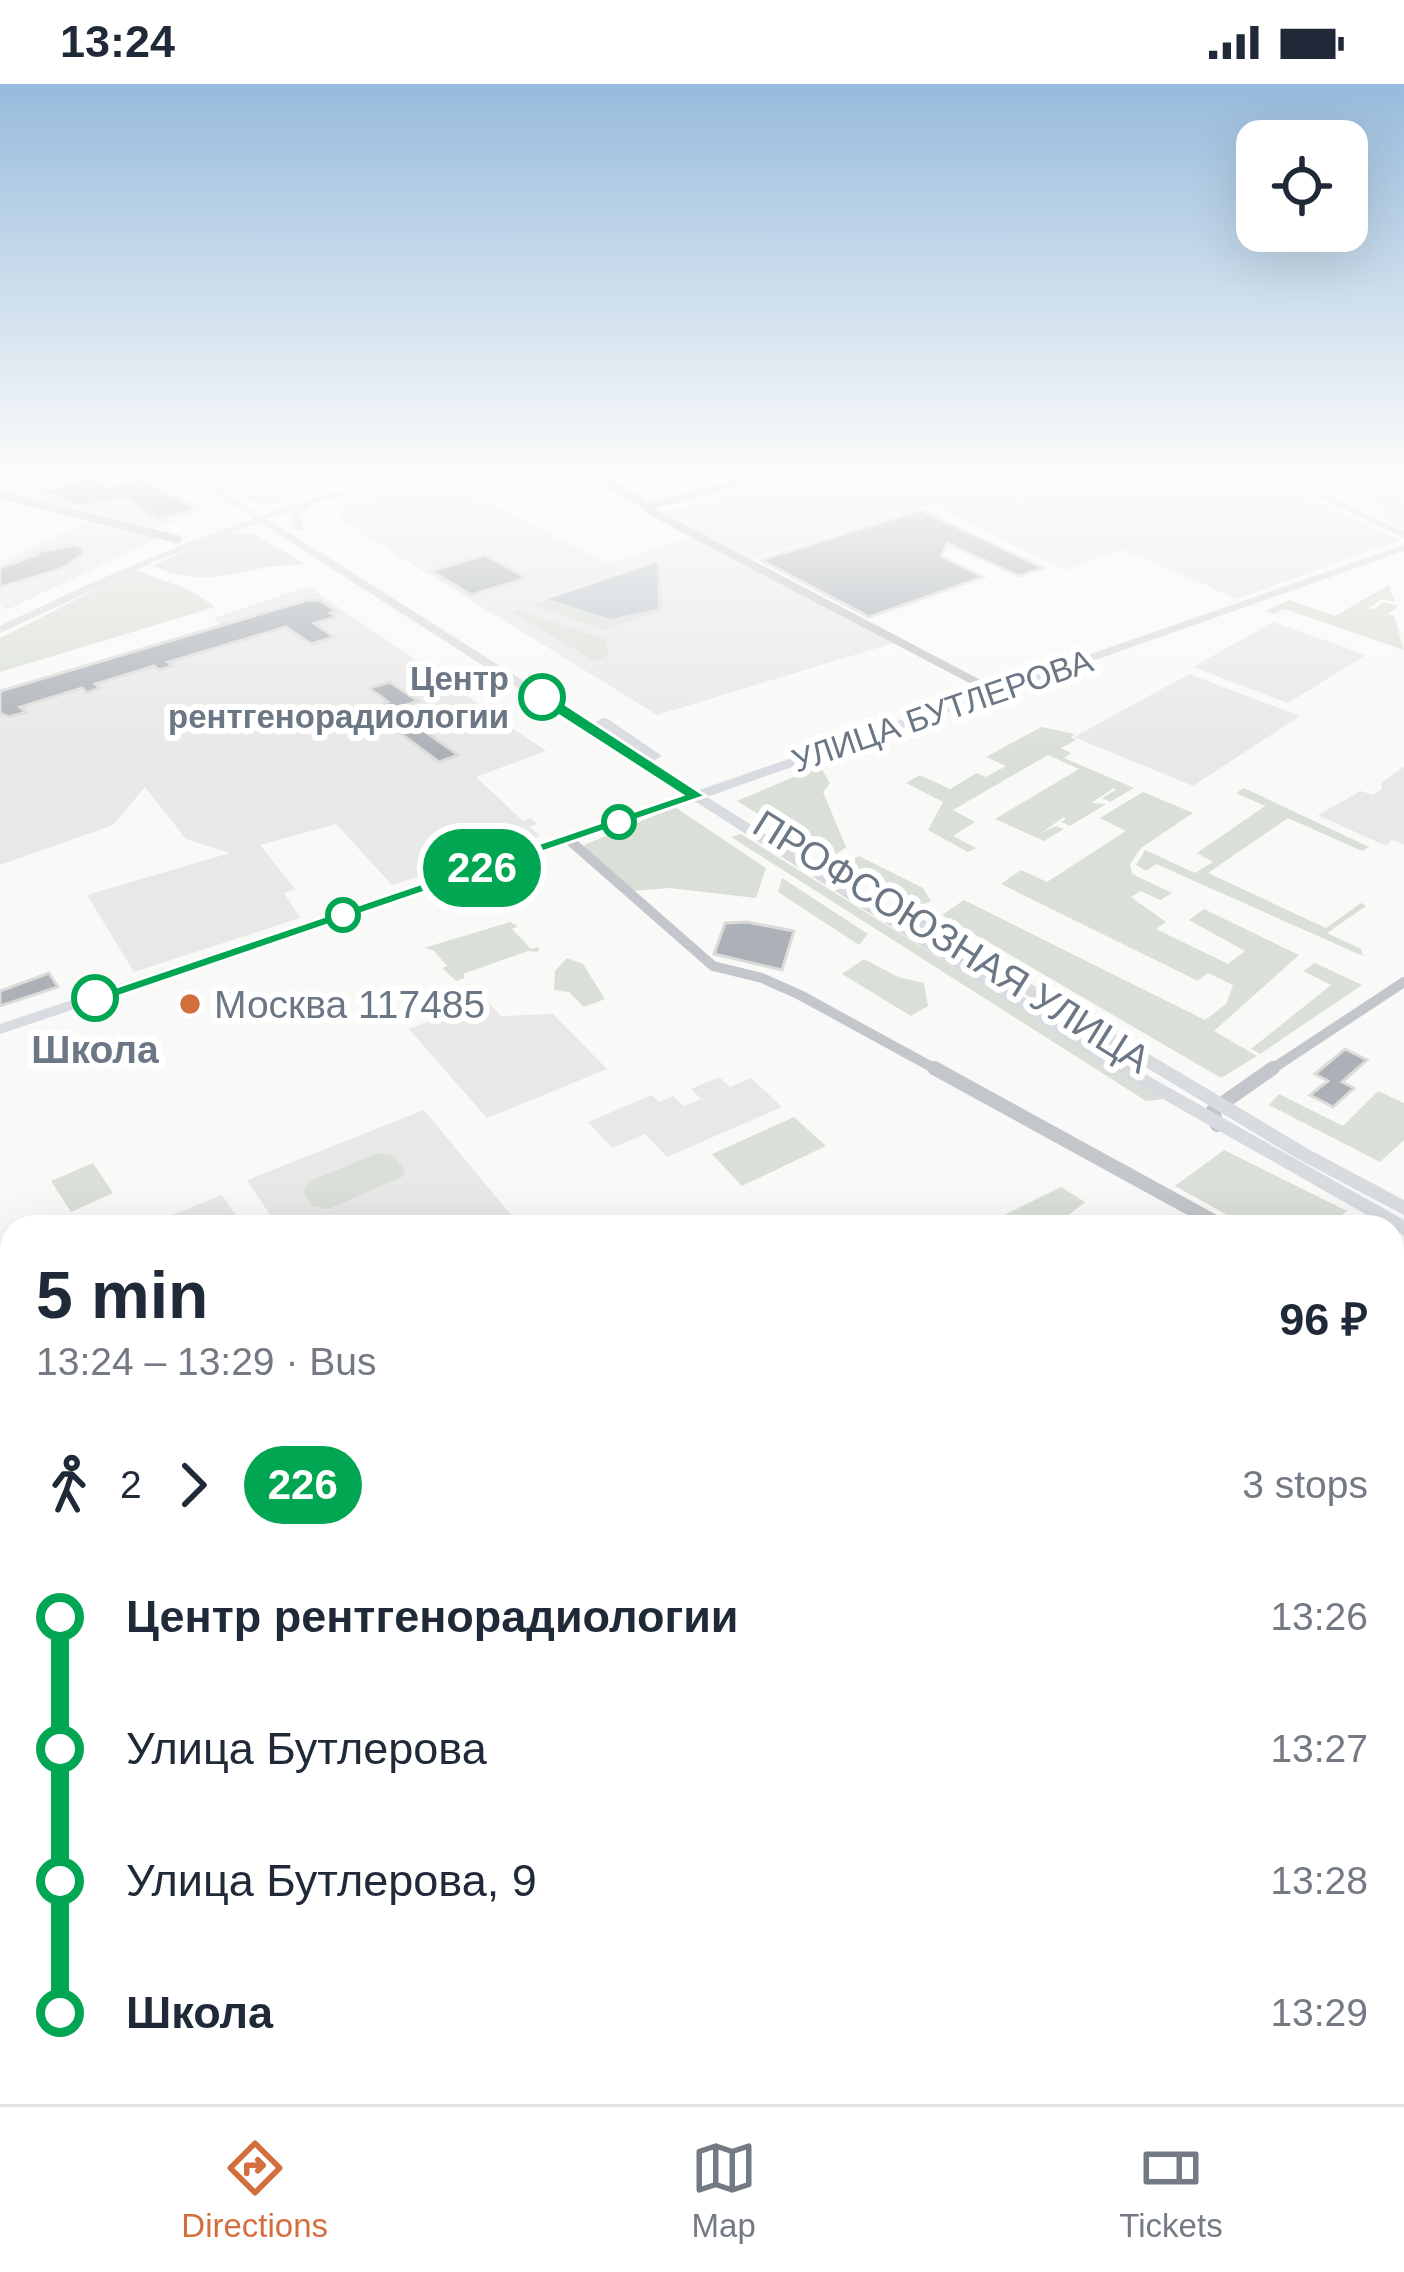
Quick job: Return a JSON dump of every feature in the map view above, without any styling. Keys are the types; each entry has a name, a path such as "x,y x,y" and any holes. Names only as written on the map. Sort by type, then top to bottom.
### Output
{"main road":[{"name":"ПРОФСОЮЗНАЯ УЛИЦА","path":"342,564 703,794 1156,1066 1218,1115 1383,1215"},
{"name":"ПРОФСОЮЗНАЯ УЛИЦА","path":"353,564 1139,1078 1404,1208"}],"street":[{"path":"0,626 126,564"},
{"path":"0,626 136,564"},
{"path":"750,564 995,692"},
{"name":"УЛИЦА БУТЛЕРОВА","path":"0,1029 703,794 1358,564"},
{"path":"568,839 692,942 713,966 762,978 800,995 1202,1215"},
{"path":"1218,1115 1404,982"},
{"path":"1139,1078 1160,1077 1156,1066"}],"shaded area":[{"path":"0,564 103,564 7,610 0,605"},
{"path":"413,564 749,564 897,642 657,715"},
{"path":"652,564 550,599 611,619 659,609 659,564 663,610 604,630 532,605"},
{"path":"657,564 658,609 610,619 549,599"},
{"path":"1157,564 1333,564 1238,599"},
{"path":"307,565 214,577 176,574 152,566"},
{"path":"135,570 192,591 215,607 0,672 0,638"},
{"path":"1389,585 1395,602 1382,599 1368,608 1378,611 1374,609 1384,602 1398,606 1388,614 1394,616 1404,650 1285,609 1274,614 1265,611 1289,600 1335,616"},
{"path":"308,586 546,751 476,777 523,821 530,818 537,824 530,827 540,836 392,885 336,824 260,845 295,889 284,893 300,918 134,972 87,895 230,853 186,839 145,787 113,825 0,865 0,691 222,626 214,618"},
{"path":"518,610 604,639 609,655 594,661 512,612"},
{"path":"1273,622 1366,655 1288,703 1193,667"},
{"path":"1189,674 1300,716 1193,786 1074,737"},
{"path":"1041,727 1075,734 1071,737 1076,740 1061,748 1071,753 1064,758 1134,788 1110,802 1102,798 1114,788 1091,803 1106,804 1070,826 1061,822 1064,817 1041,833 1056,826 1064,829 1044,841 995,819 1079,769 1048,755 953,810 975,822 953,836 976,848 968,852 928,830 943,802 906,783 920,775 950,789 977,773 986,777 1006,766 986,757"},
{"path":"820,766 830,783 823,792 846,847 830,859 737,801"},
{"path":"1404,767 1404,845 1392,840 1386,846 1318,815 1361,791 1373,795 1382,789 1382,782"},
{"path":"1244,788 1369,847 1362,851 1288,818 1208,873 1326,928 1361,903 1366,906 1327,933 1361,949 1363,956 1156,864 1146,871 1136,865 1145,850 1195,873 1213,862 1197,853 1265,806 1236,793"},
{"path":"1143,792 1193,813 1141,848 1130,864 1132,874 1172,893 1160,900 1141,891 1131,897 1166,922 1156,929 1228,964 1245,951 1189,920 1204,909 1299,955 1214,1031 1257,1056 1221,1078 942,915 964,900 1205,1020 1226,1004 1233,985 1208,973 1198,981 1001,884 1021,870 1047,882 1126,831 1100,818"},
{"path":"675,807 766,868 756,898 669,888 634,891 582,846"},
{"path":"741,834 1164,1099 1146,1101 731,837"},
{"path":"859,856 923,888 931,901 912,909 841,866"},
{"path":"782,878 868,934 859,945 778,892"},
{"path":"510,922 518,926 512,929 531,949 539,947 538,952 528,951 463,974 465,978 456,981 433,950 424,948"},
{"path":"567,958 583,964 605,999 584,1007 569,992 554,990 555,971"},
{"path":"864,959 898,977 924,983 928,1006 911,1016 842,974"},
{"path":"1315,963 1362,985 1260,1054 1251,1049 1331,985 1303,971"},
{"path":"486,1000 501,1016 553,1014 607,1069 487,1118 409,1029"},
{"path":"719,1077 730,1087 751,1078 782,1107 667,1157 645,1134 612,1148 588,1122 652,1095 659,1102 673,1096 684,1106 701,1099 691,1089"},
{"path":"1378,1091 1404,1103 1404,1140 1380,1162 1269,1105 1279,1094 1343,1126"},
{"path":"424,1110 511,1215 270,1215 247,1180"},
{"path":"794,1117 826,1146 742,1186 712,1154"},
{"path":"1224,1150 1347,1211 1342,1215 1227,1215 1175,1186"},
{"path":"378,1153 394,1156 405,1170 402,1177 328,1209 313,1206 303,1191 310,1181"},
{"path":"93,1163 113,1193 71,1212 51,1181"},
{"path":"1061,1187 1085,1202 1069,1215 1004,1215"},
{"path":"222,1195 235,1215 172,1215"}],"building":[{"path":"10,564 68,564 0,587 0,568"},
{"path":"454,564 502,564 526,578 471,595 432,571"},
{"path":"769,564 958,564 983,577 869,617"},
{"path":"993,564 1043,568 1019,576"},
{"path":"308,600 321,601 336,611 330,613 336,617 314,623 334,637 311,644 286,627 168,662 173,666 159,670 154,666 95,684 100,688 87,693 82,688 20,707 26,712 9,717 0,713 0,691"},
{"path":"390,682 418,701 394,709 458,755 439,762 368,709 388,702 369,688"},
{"path":"725,923 794,931 782,970 714,954"},
{"path":"49,973 58,987 0,1006 0,991"},
{"path":"1345,1049 1367,1060 1342,1082 1354,1088 1333,1107 1310,1095 1328,1081 1315,1074"}],"bus line":[{"name":"226","path":"95,998 696,796 542,697"}],"place":[{"name":"Центр рентгенорадиологии","path":"542,697"},
{"name":"Школа","path":"95,998"},
{"name":"Москва 117485","path":"190,1004"}]}
